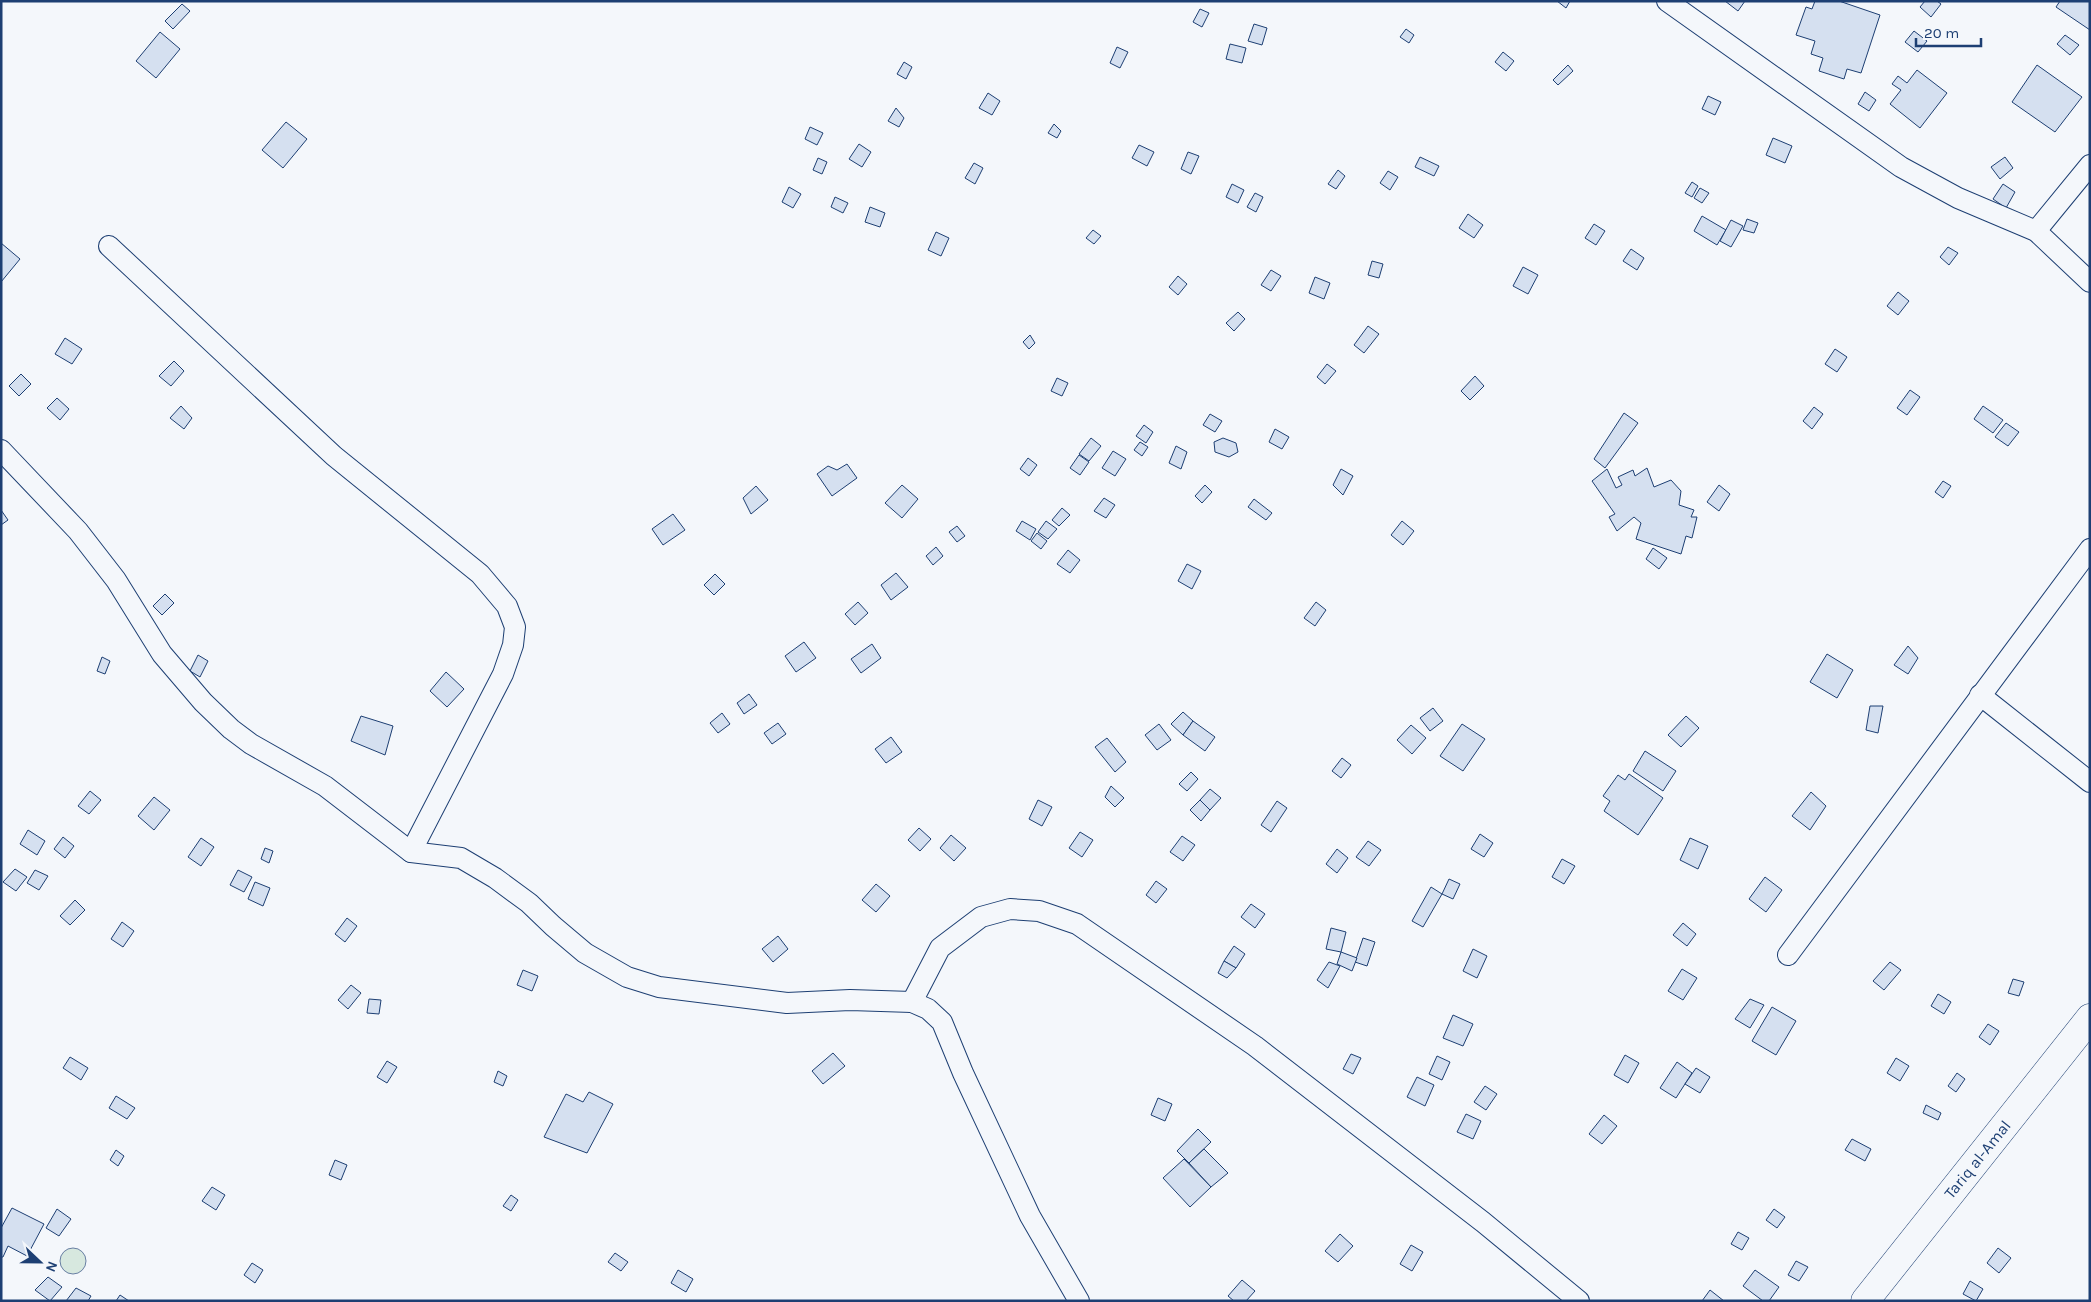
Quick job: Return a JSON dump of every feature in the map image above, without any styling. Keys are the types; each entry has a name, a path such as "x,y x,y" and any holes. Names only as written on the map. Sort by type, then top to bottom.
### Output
{"highway":[{"name":"Tariq al-Amal","path":"1865,1301 2089,1021"}],"street":[{"path":"1667,1 1901,168 1958,198 2036,232 2090,282"},
{"path":"2036,232 2090,164"},
{"path":"109,246 334,456 480,574 507,606 515,627 513,645 503,674 411,852"},
{"path":"1,450 78,531 116,580 162,654 203,702 231,729 251,744 325,786 411,852 461,858 495,878 529,903 585,953 628,977 659,987 788,1003 850,1000 912,1002 928,1009 942,1022 963,1073 1030,1216 1079,1301"},
{"path":"1788,955 2090,549"},
{"path":"1980,695 2090,782"},
{"path":"912,1002 940,948 980,917 1010,909 1039,911 1077,924 1255,1046 1483,1222 1579,1301"}],"shaded area":[{"path":"73,1248 82,1252 86,1261 82,1270 73,1274 64,1270 60,1261 64,1252"}],"building":[{"path":"1557,1 1570,1 1566,8"},
{"path":"1725,1 1745,1 1738,11"},
{"path":"1815,1 1839,1 1880,15 1861,73 1847,69 1844,79 1819,71 1823,58 1811,54 1815,41 1796,35 1806,7 1812,9"},
{"path":"1925,1 1937,1 1941,4 1931,17 1920,7"},
{"path":"2060,1 2090,1 2090,30 2056,7"},
{"path":"182,4 190,11 173,29 165,21"},
{"path":"1200,9 1209,13 1202,27 1193,22"},
{"path":"1254,24 1267,28 1262,45 1248,41"},
{"path":"1406,29 1414,35 1409,43 1400,37"},
{"path":"1914,31 1927,41 1918,52 1905,42"},
{"path":"160,32 180,49 156,78 136,61"},
{"path":"2065,35 2079,45 2070,55 2057,44"},
{"path":"1230,44 1246,48 1242,63 1226,59"},
{"path":"1117,47 1128,52 1120,68 1110,63"},
{"path":"1503,52 1514,61 1506,71 1495,62"},
{"path":"904,62 912,67 906,79 897,74"},
{"path":"1568,65 1573,71 1558,85 1553,80"},
{"path":"2037,65 2082,97 2055,132 2012,102"},
{"path":"1917,70 1947,93 1920,128 1890,104 1901,90 1892,84 1898,76 1907,83"},
{"path":"1865,92 1876,100 1869,111 1858,104"},
{"path":"988,93 1000,101 992,115 979,108"},
{"path":"1708,96 1721,102 1715,115 1702,109"},
{"path":"896,108 904,118 899,127 888,121"},
{"path":"286,122 307,139 283,168 262,150"},
{"path":"1054,124 1061,131 1057,138 1048,133"},
{"path":"810,127 823,133 817,145 805,139"},
{"path":"1773,138 1792,146 1785,163 1766,155"},
{"path":"859,144 871,152 862,167 849,159"},
{"path":"1139,145 1154,152 1147,166 1132,158"},
{"path":"1188,152 1199,156 1191,174 1181,169"},
{"path":"1420,157 1439,166 1434,176 1415,167"},
{"path":"2005,157 2013,168 2000,179 1991,167"},
{"path":"818,158 827,162 822,174 813,170"},
{"path":"974,163 983,168 975,184 965,178"},
{"path":"1338,170 1345,176 1336,189 1328,184"},
{"path":"1388,171 1398,177 1390,190 1380,183"},
{"path":"1692,182 1698,186 1692,197 1685,193"},
{"path":"1232,184 1244,190 1238,203 1226,197"},
{"path":"2003,184 2015,192 2006,208 1993,199"},
{"path":"789,187 801,194 793,208 782,202"},
{"path":"1700,188 1709,193 1702,203 1694,198"},
{"path":"1255,193 1263,197 1256,212 1247,207"},
{"path":"835,197 848,203 843,213 831,207"},
{"path":"870,207 885,213 880,227 865,222"},
{"path":"1468,214 1483,225 1474,238 1459,228"},
{"path":"1702,216 1726,230 1717,245 1694,231"},
{"path":"1747,219 1758,223 1754,233 1743,230"},
{"path":"1731,220 1743,226 1731,247 1720,241"},
{"path":"1594,224 1605,231 1596,245 1585,238"},
{"path":"1093,230 1101,236 1094,244 1086,238"},
{"path":"936,232 949,238 941,256 928,250"},
{"path":"1,243 20,259 1,282"},
{"path":"1948,247 1958,253 1949,265 1940,257"},
{"path":"1631,249 1644,258 1637,270 1623,261"},
{"path":"1372,261 1383,264 1379,278 1368,275"},
{"path":"1523,267 1538,275 1528,294 1513,286"},
{"path":"1271,270 1281,276 1271,291 1261,285"},
{"path":"1178,276 1187,284 1178,295 1169,287"},
{"path":"1315,277 1330,283 1324,299 1309,293"},
{"path":"1898,292 1909,301 1898,315 1887,306"},
{"path":"1238,312 1245,319 1234,331 1226,323"},
{"path":"1368,326 1379,334 1364,353 1354,345"},
{"path":"1030,335 1035,343 1029,349 1023,342"},
{"path":"65,338 82,349 72,364 55,354"},
{"path":"1835,349 1847,357 1837,372 1825,364"},
{"path":"174,361 184,371 171,386 159,376"},
{"path":"1327,364 1336,371 1325,384 1317,377"},
{"path":"21,374 31,384 19,396 9,386"},
{"path":"1475,376 1484,386 1470,400 1461,391"},
{"path":"1057,378 1068,383 1062,396 1051,391"},
{"path":"1910,390 1920,397 1907,415 1897,408"},
{"path":"57,398 69,409 60,420 47,408"},
{"path":"181,406 192,418 184,429 170,418"},
{"path":"1983,406 2003,420 1993,433 1974,419"},
{"path":"1814,407 1823,414 1812,429 1803,421"},
{"path":"1624,413 1638,423 1605,468 1594,459"},
{"path":"1210,414 1222,421 1215,432 1203,425"},
{"path":"2006,423 2019,432 2008,446 1995,437"},
{"path":"1144,425 1153,432 1146,443 1136,436"},
{"path":"1275,429 1289,437 1282,449 1269,442"},
{"path":"1091,438 1101,446 1089,461 1079,454"},
{"path":"1223,438 1236,443 1238,452 1229,457 1215,452 1214,442"},
{"path":"1140,442 1148,447 1142,456 1134,450"},
{"path":"1176,446 1187,452 1181,469 1169,463"},
{"path":"1113,451 1126,459 1115,476 1102,468"},
{"path":"1079,455 1089,462 1080,475 1070,468"},
{"path":"1028,458 1037,465 1029,476 1020,469"},
{"path":"847,464 857,478 832,496 817,474 828,466 837,470"},
{"path":"1647,468 1654,487 1671,480 1681,491 1679,505 1694,510 1691,517 1697,517 1692,538 1686,536 1681,554 1636,539 1641,523 1634,517 1617,531 1609,517 1615,514 1592,481 1607,469 1616,488 1622,485 1618,477 1633,470 1635,476"},
{"path":"1341,469 1353,476 1343,495 1333,485"},
{"path":"1943,481 1951,486 1943,498 1935,492"},
{"path":"902,485 918,499 902,518 885,503"},
{"path":"1205,485 1212,492 1202,503 1195,496"},
{"path":"1719,485 1730,494 1719,511 1707,502"},
{"path":"756,486 768,500 751,514 743,498"},
{"path":"1104,498 1115,505 1106,518 1094,511"},
{"path":"1254,499 1272,513 1266,520 1248,507"},
{"path":"1062,508 1070,515 1059,526 1052,520"},
{"path":"1,510 8,520 1,525"},
{"path":"673,514 685,530 663,545 652,529"},
{"path":"1022,521 1036,529 1030,540 1016,531"},
{"path":"1046,521 1057,529 1048,539 1038,532"},
{"path":"1402,521 1414,531 1403,545 1391,535"},
{"path":"957,526 965,536 957,542 949,532"},
{"path":"1037,533 1047,541 1041,549 1031,541"},
{"path":"936,547 943,556 933,565 926,556"},
{"path":"1653,548 1667,558 1659,569 1646,559"},
{"path":"1068,550 1080,560 1070,573 1057,564"},
{"path":"1187,564 1201,571 1192,589 1178,581"},
{"path":"896,573 908,587 891,600 881,585"},
{"path":"715,574 725,584 714,595 704,585"},
{"path":"165,594 174,603 162,615 153,606"},
{"path":"858,602 868,613 855,625 845,614"},
{"path":"1316,602 1326,610 1315,626 1304,618"},
{"path":"804,642 816,658 796,672 785,656"},
{"path":"872,644 881,658 861,673 851,659"},
{"path":"1908,646 1918,658 1908,674 1894,665"},
{"path":"1827,654 1853,670 1837,698 1810,682"},
{"path":"198,655 208,661 200,677 190,671"},
{"path":"102,657 110,661 105,674 97,671"},
{"path":"446,672 464,689 447,707 430,691"},
{"path":"749,694 757,705 744,714 737,703"},
{"path":"1870,706 1883,706 1878,733 1866,730"},
{"path":"1433,708 1443,721 1430,731 1420,718"},
{"path":"1183,712 1193,721 1183,735 1171,724"},
{"path":"722,713 730,724 718,733 710,723"},
{"path":"361,716 393,726 385,755 351,741"},
{"path":"1686,716 1699,728 1681,747 1668,735"},
{"path":"1193,721 1215,737 1205,751 1183,735"},
{"path":"778,723 786,734 772,744 764,733"},
{"path":"1159,724 1171,740 1157,750 1145,735"},
{"path":"1462,724 1485,739 1463,771 1440,756"},
{"path":"1411,725 1426,738 1412,754 1397,740"},
{"path":"891,737 902,752 886,763 875,749"},
{"path":"1107,738 1126,762 1115,772 1095,747"},
{"path":"1645,751 1676,771 1663,791 1633,771"},
{"path":"1342,758 1351,765 1341,778 1332,771"},
{"path":"1191,772 1198,779 1187,791 1179,784"},
{"path":"1629,774 1663,798 1638,835 1604,811 1610,801 1603,796 1618,775 1625,780"},
{"path":"1111,786 1124,798 1115,807 1105,797"},
{"path":"1210,789 1221,798 1210,810 1200,800"},
{"path":"90,791 101,800 89,814 78,806"},
{"path":"1811,792 1826,806 1810,830 1792,816"},
{"path":"154,797 170,810 154,830 138,816"},
{"path":"1038,800 1052,807 1042,826 1029,819"},
{"path":"1200,800 1210,810 1201,821 1190,810"},
{"path":"1277,801 1287,808 1271,832 1261,825"},
{"path":"919,828 931,839 920,851 908,840"},
{"path":"28,830 45,841 37,855 20,844"},
{"path":"1080,832 1093,840 1082,857 1069,848"},
{"path":"1480,834 1493,843 1484,857 1471,849"},
{"path":"951,835 966,848 954,861 940,848"},
{"path":"1182,836 1195,845 1183,861 1170,852"},
{"path":"63,837 74,846 65,858 54,849"},
{"path":"201,838 214,847 201,866 188,857"},
{"path":"1690,838 1708,846 1698,869 1680,860"},
{"path":"1368,841 1381,850 1369,866 1356,857"},
{"path":"265,848 273,851 269,863 261,859"},
{"path":"1337,849 1348,858 1337,873 1326,864"},
{"path":"1562,859 1575,866 1564,884 1552,877"},
{"path":"15,869 27,877 16,891 3,882"},
{"path":"35,870 48,876 39,890 27,883"},
{"path":"238,870 252,877 244,892 230,885"},
{"path":"1765,877 1782,890 1766,912 1749,899"},
{"path":"1449,879 1460,884 1453,899 1442,894"},
{"path":"1156,881 1167,889 1156,903 1146,895"},
{"path":"255,882 270,888 263,906 248,899"},
{"path":"876,884 890,896 876,912 862,900"},
{"path":"1431,887 1442,894 1423,927 1412,921"},
{"path":"75,900 85,910 70,925 60,916"},
{"path":"1251,904 1265,914 1255,928 1241,917"},
{"path":"347,918 357,926 345,942 335,934"},
{"path":"122,922 134,931 123,947 111,939"},
{"path":"1683,923 1696,934 1687,946 1673,935"},
{"path":"1331,928 1346,932 1341,952 1326,949"},
{"path":"778,936 788,949 773,962 762,949"},
{"path":"1363,938 1375,942 1367,966 1355,962"},
{"path":"1234,946 1245,954 1236,968 1224,961"},
{"path":"1473,949 1487,956 1477,978 1463,971"},
{"path":"1341,952 1357,958 1352,971 1337,964"},
{"path":"1224,961 1236,968 1227,978 1218,973"},
{"path":"1329,962 1340,966 1328,988 1317,980"},
{"path":"1890,962 1901,970 1884,990 1873,981"},
{"path":"1682,969 1697,978 1683,1000 1668,991"},
{"path":"523,970 538,976 532,991 517,985"},
{"path":"2013,979 2024,982 2019,996 2008,993"},
{"path":"351,985 361,993 348,1009 338,1000"},
{"path":"1938,994 1951,1002 1944,1014 1931,1006"},
{"path":"369,999 381,1000 379,1014 367,1013"},
{"path":"1750,999 1764,1005 1750,1028 1735,1019"},
{"path":"1772,1007 1796,1021 1776,1055 1752,1041"},
{"path":"1453,1015 1473,1024 1463,1046 1443,1038"},
{"path":"1988,1024 1999,1031 1990,1045 1979,1037"},
{"path":"833,1053 845,1066 823,1084 812,1071"},
{"path":"1351,1054 1361,1058 1353,1074 1343,1069"},
{"path":"1625,1055 1639,1063 1628,1083 1614,1075"},
{"path":"1437,1056 1450,1062 1442,1080 1429,1074"},
{"path":"70,1057 88,1068 81,1080 63,1068"},
{"path":"1896,1058 1909,1066 1900,1081 1887,1073"},
{"path":"387,1061 397,1067 387,1083 377,1077"},
{"path":"1677,1062 1692,1073 1676,1098 1660,1088"},
{"path":"1696,1068 1710,1077 1700,1093 1685,1084"},
{"path":"498,1071 507,1076 503,1086 494,1082"},
{"path":"1957,1073 1965,1079 1956,1092 1948,1086"},
{"path":"1417,1077 1434,1085 1425,1106 1407,1097"},
{"path":"1485,1086 1497,1094 1486,1110 1474,1102"},
{"path":"589,1092 613,1104 587,1153 544,1137 566,1094 583,1102"},
{"path":"116,1096 135,1108 127,1119 109,1108"},
{"path":"1158,1098 1172,1104 1165,1121 1151,1115"},
{"path":"1926,1105 1941,1113 1938,1120 1923,1113"},
{"path":"1466,1114 1481,1121 1473,1139 1457,1132"},
{"path":"1604,1115 1617,1126 1602,1144 1589,1134"},
{"path":"1198,1129 1211,1142 1189,1163 1177,1151"},
{"path":"1852,1139 1871,1149 1865,1161 1845,1150"},
{"path":"1204,1149 1228,1173 1211,1187 1189,1163"},
{"path":"116,1150 124,1156 118,1166 110,1160"},
{"path":"1184,1159 1211,1187 1190,1207 1163,1178"},
{"path":"335,1160 347,1165 341,1180 329,1175"},
{"path":"212,1187 225,1195 216,1210 202,1201"},
{"path":"511,1195 518,1200 511,1211 503,1206"},
{"path":"12,1208 44,1224 27,1256 8,1246 3,1257 1,1257 1,1228"},
{"path":"57,1209 71,1219 59,1236 46,1228"},
{"path":"1774,1209 1785,1217 1777,1228 1766,1220"},
{"path":"1738,1232 1749,1238 1742,1250 1731,1244"},
{"path":"1340,1234 1353,1246 1338,1262 1325,1251"},
{"path":"1411,1245 1423,1252 1412,1271 1400,1264"},
{"path":"1998,1248 2011,1258 1999,1273 1987,1263"},
{"path":"615,1253 628,1262 621,1271 608,1262"},
{"path":"1796,1261 1808,1267 1799,1281 1788,1275"},
{"path":"252,1263 263,1270 255,1283 244,1275"},
{"path":"678,1270 693,1279 686,1292 671,1283"},
{"path":"1755,1270 1779,1287 1769,1301 1763,1301 1743,1286"},
{"path":"48,1277 62,1287 50,1301 35,1290"},
{"path":"1242,1280 1255,1291 1246,1301 1234,1301 1228,1296"},
{"path":"1970,1281 1983,1289 1976,1301 1963,1294"},
{"path":"76,1288 91,1296 88,1301 66,1301"},
{"path":"1710,1290 1724,1301 1702,1301"},
{"path":"120,1295 129,1301 116,1301"}]}
